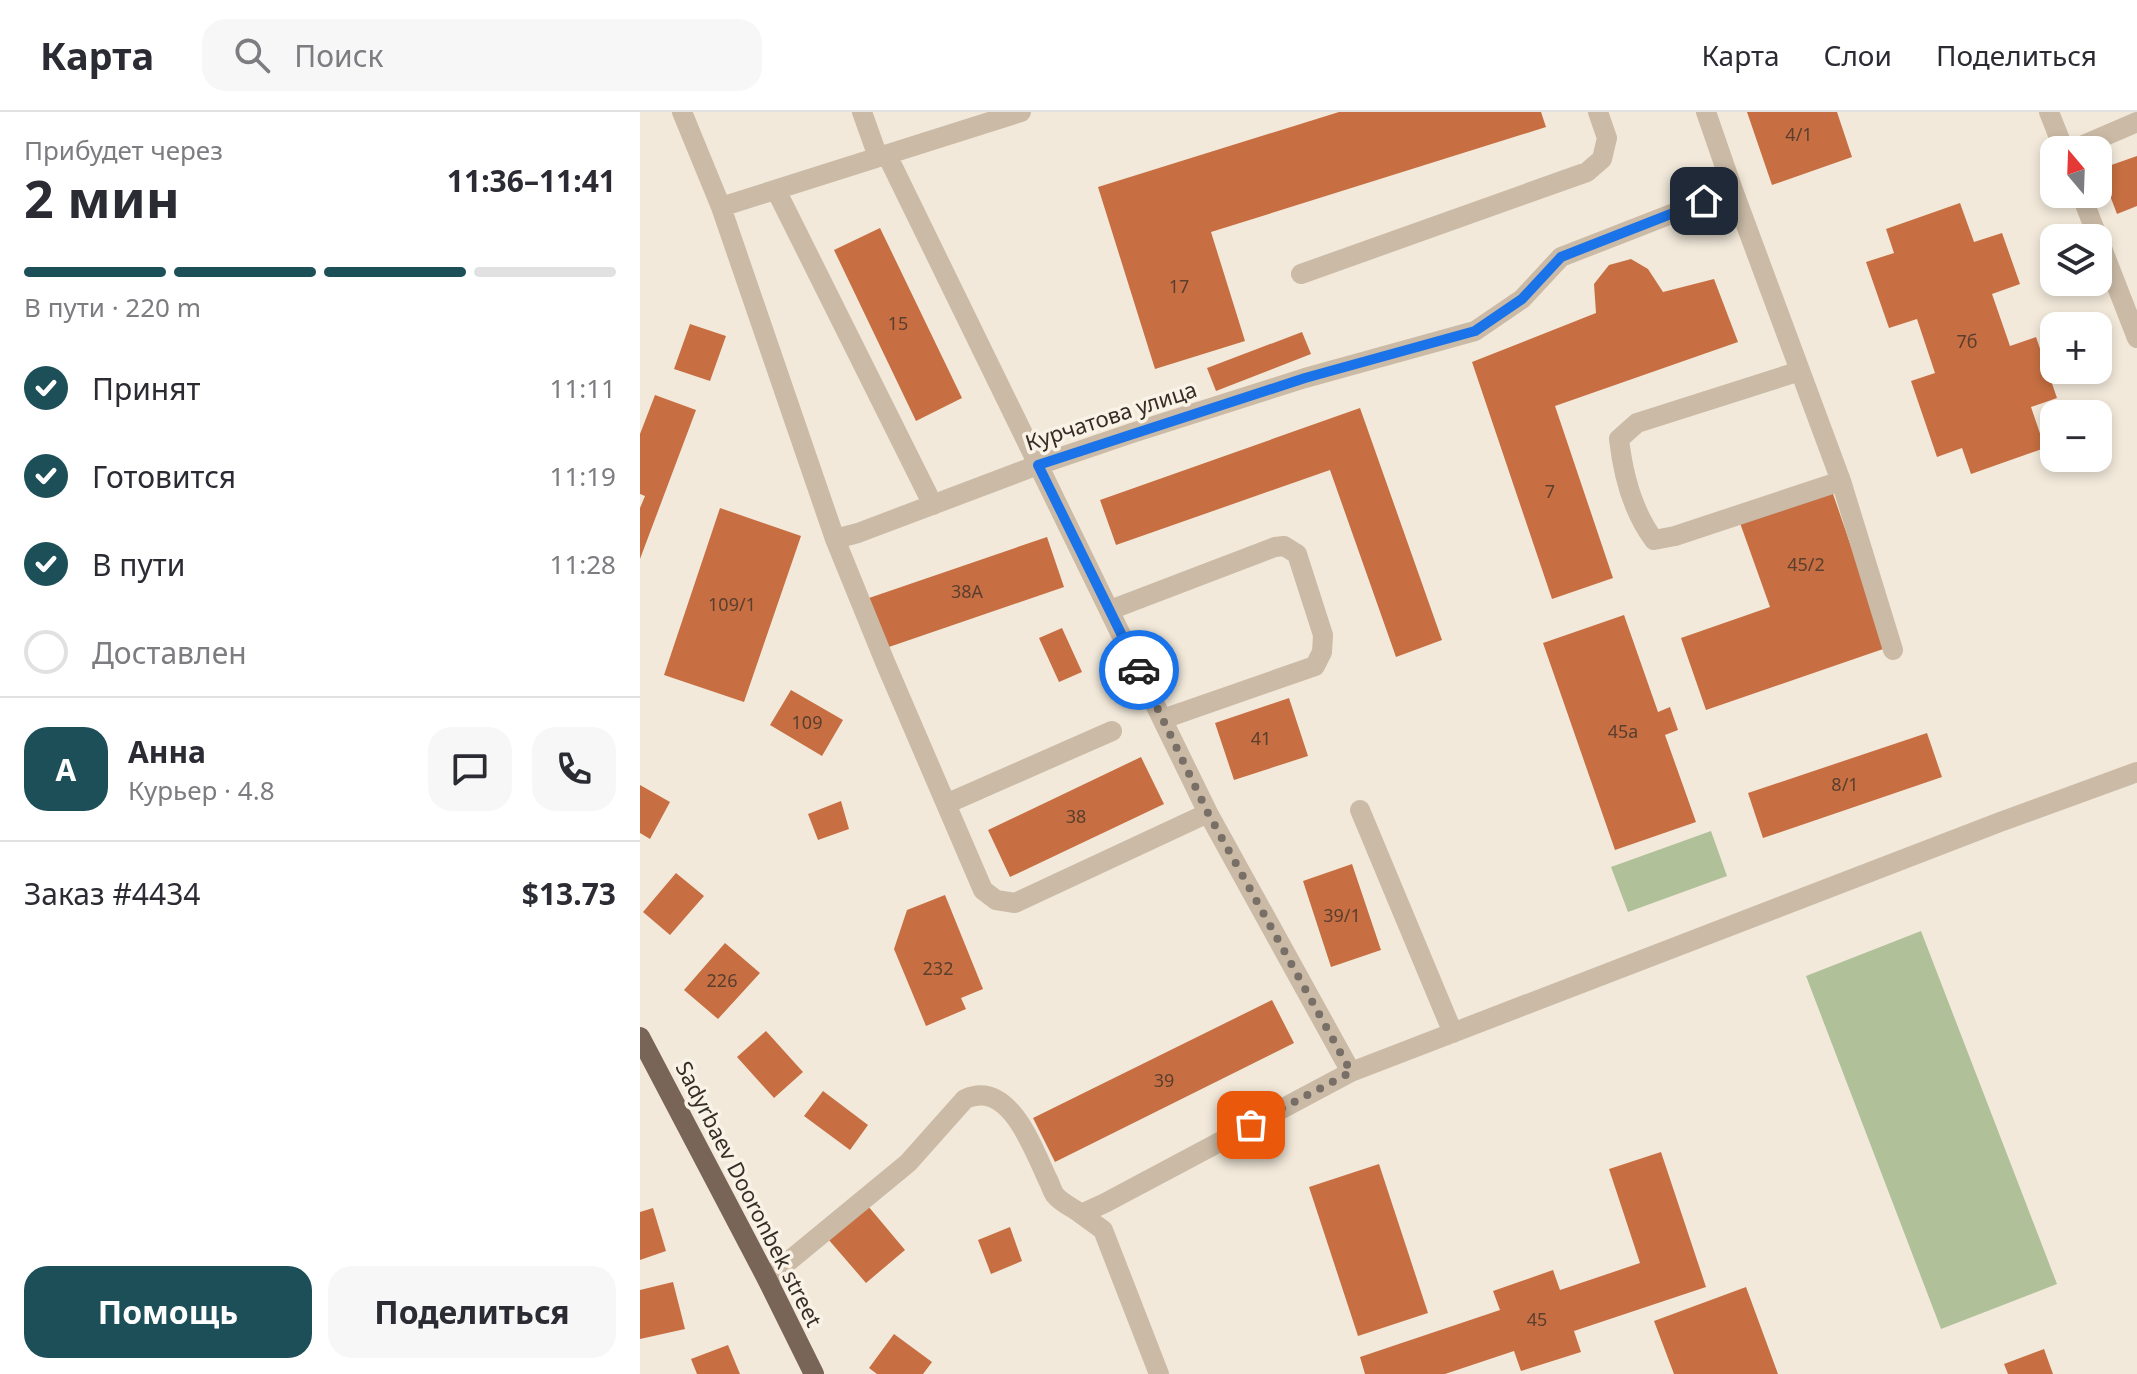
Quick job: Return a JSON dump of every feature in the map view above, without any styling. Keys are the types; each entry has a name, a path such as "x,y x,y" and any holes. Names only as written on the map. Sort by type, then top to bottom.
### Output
{"main road":[{"name":"Sadyrbaev Dooronbek street","path":"640,1037 814,1374"}],"street":[{"path":"682,112 721,207 835,539 983,890 996,900 1015,903 1208,813"},
{"path":"862,112 1208,813 1351,1072"},
{"path":"721,207 1021,112"},
{"path":"1301,274 1587,172 1602,159 1607,138 1598,112"},
{"path":"1706,112 1841,481 1893,650"},
{"path":"2049,112 2058,136"},
{"path":"2104,136 2137,122"},
{"path":"776,190 933,505"},
{"name":"Курчатова улица","path":"835,539 1038,465 1305,378 1475,331 1522,299 1561,257 1733,190"},
{"path":"2112,274 2137,338"},
{"path":"1800,371 1637,423 1619,439 1621,458 1640,520 1654,540 1675,536 1841,481"},
{"path":"1110,610 1275,547 1284,546 1297,554 1323,635 1322,652 1315,666 1163,719"},
{"path":"946,804 1112,731"},
{"path":"1081,1214 1351,1072 2137,772"},
{"path":"1360,810 1453,1033"},
{"path":"767,1279 908,1163 965,1099 973,1096 994,1099 1009,1108 1019,1121 1056,1196 1103,1230 1159,1374"}],"green space":[{"path":"1711,831 1727,876 1628,912 1611,867"},
{"path":"1921,931 2057,1284 1941,1329 1806,976"}],"building":[{"path":"1339,112 1541,112 1546,127 1211,232 1245,341 1155,369 1098,187"},
{"path":"1747,112 1837,112 1852,157 1772,185"},
{"path":"2137,156 2137,206 2117,214 2112,201 2112,165"},
{"path":"1960,203 1974,242 2002,233 2020,284 1992,294 2010,346 2036,337 2040,349 2040,384 2052,384 2057,398 2040,400 2040,404 2031,407 2040,433 2040,450 1971,474 1962,448 1937,457 1911,381 1935,373 1917,319 1889,328 1866,262 1894,253 1886,229"},
{"path":"880,228 962,398 916,421 834,250"},
{"path":"1631,259 1648,269 1663,292 1714,279 1738,342 1555,406 1613,578 1552,599 1472,362 1596,313 1594,284 1609,265"},
{"path":"690,324 726,336 710,381 674,369"},
{"path":"1302,332 1311,354 1216,391 1207,368"},
{"path":"655,395 696,410 640,559 640,508 645,496 640,494 640,434"},
{"path":"1360,408 1442,640 1396,657 1330,470 1116,545 1100,500"},
{"path":"1832,491 1886,648 1706,710 1681,638 1770,607 1740,523"},
{"path":"720,508 801,536 744,702 664,675"},
{"path":"1047,537 1064,587 886,648 869,598"},
{"path":"1624,615 1658,712 1670,707 1678,730 1665,735 1696,822 1615,850 1543,643"},
{"path":"1062,628 1082,672 1059,682 1039,638"},
{"path":"791,690 843,720 822,756 770,725"},
{"path":"1289,698 1308,756 1234,780 1215,723"},
{"path":"1927,733 1942,777 1763,838 1748,793"},
{"path":"1141,757 1164,804 1010,877 988,830"},
{"path":"640,785 670,802 650,839 640,833"},
{"path":"841,801 849,829 818,840 808,814"},
{"path":"1352,864 1381,950 1331,967 1303,881"},
{"path":"676,873 704,896 670,935 643,912"},
{"path":"945,895 983,989 961,998 966,1009 926,1026 894,949 907,910"},
{"path":"725,943 760,973 718,1019 684,990"},
{"path":"1272,1000 1294,1043 1055,1162 1033,1118"},
{"path":"766,1031 803,1072 774,1098 737,1057"},
{"path":"823,1091 868,1125 850,1150 804,1116"},
{"path":"1661,1152 1706,1287 1574,1331 1581,1352 1521,1371 1514,1351 1445,1374 1365,1374 1360,1357 1500,1310 1493,1291 1553,1270 1560,1290 1640,1263 1609,1169"},
{"path":"1379,1164 1428,1313 1358,1336 1309,1187"},
{"path":"868,1206 905,1250 866,1283 828,1239"},
{"path":"653,1208 666,1251 640,1260 640,1212"},
{"path":"1010,1227 1022,1261 991,1274 978,1240"},
{"path":"673,1282 685,1329 640,1339 640,1290"},
{"path":"1746,1287 1778,1374 1674,1374 1654,1321"},
{"path":"894,1334 932,1362 923,1374 877,1374 869,1368"},
{"path":"728,1345 740,1374 697,1374 691,1359"},
{"path":"2044,1349 2053,1374 2008,1374 2004,1364"}],"way so far":[{"path":"1139,670 1208,813 1351,1072 1251,1125"}],"route":[{"path":"1139,670 1038,465 1305,378 1475,331 1522,299 1561,257 1704,201"}]}
